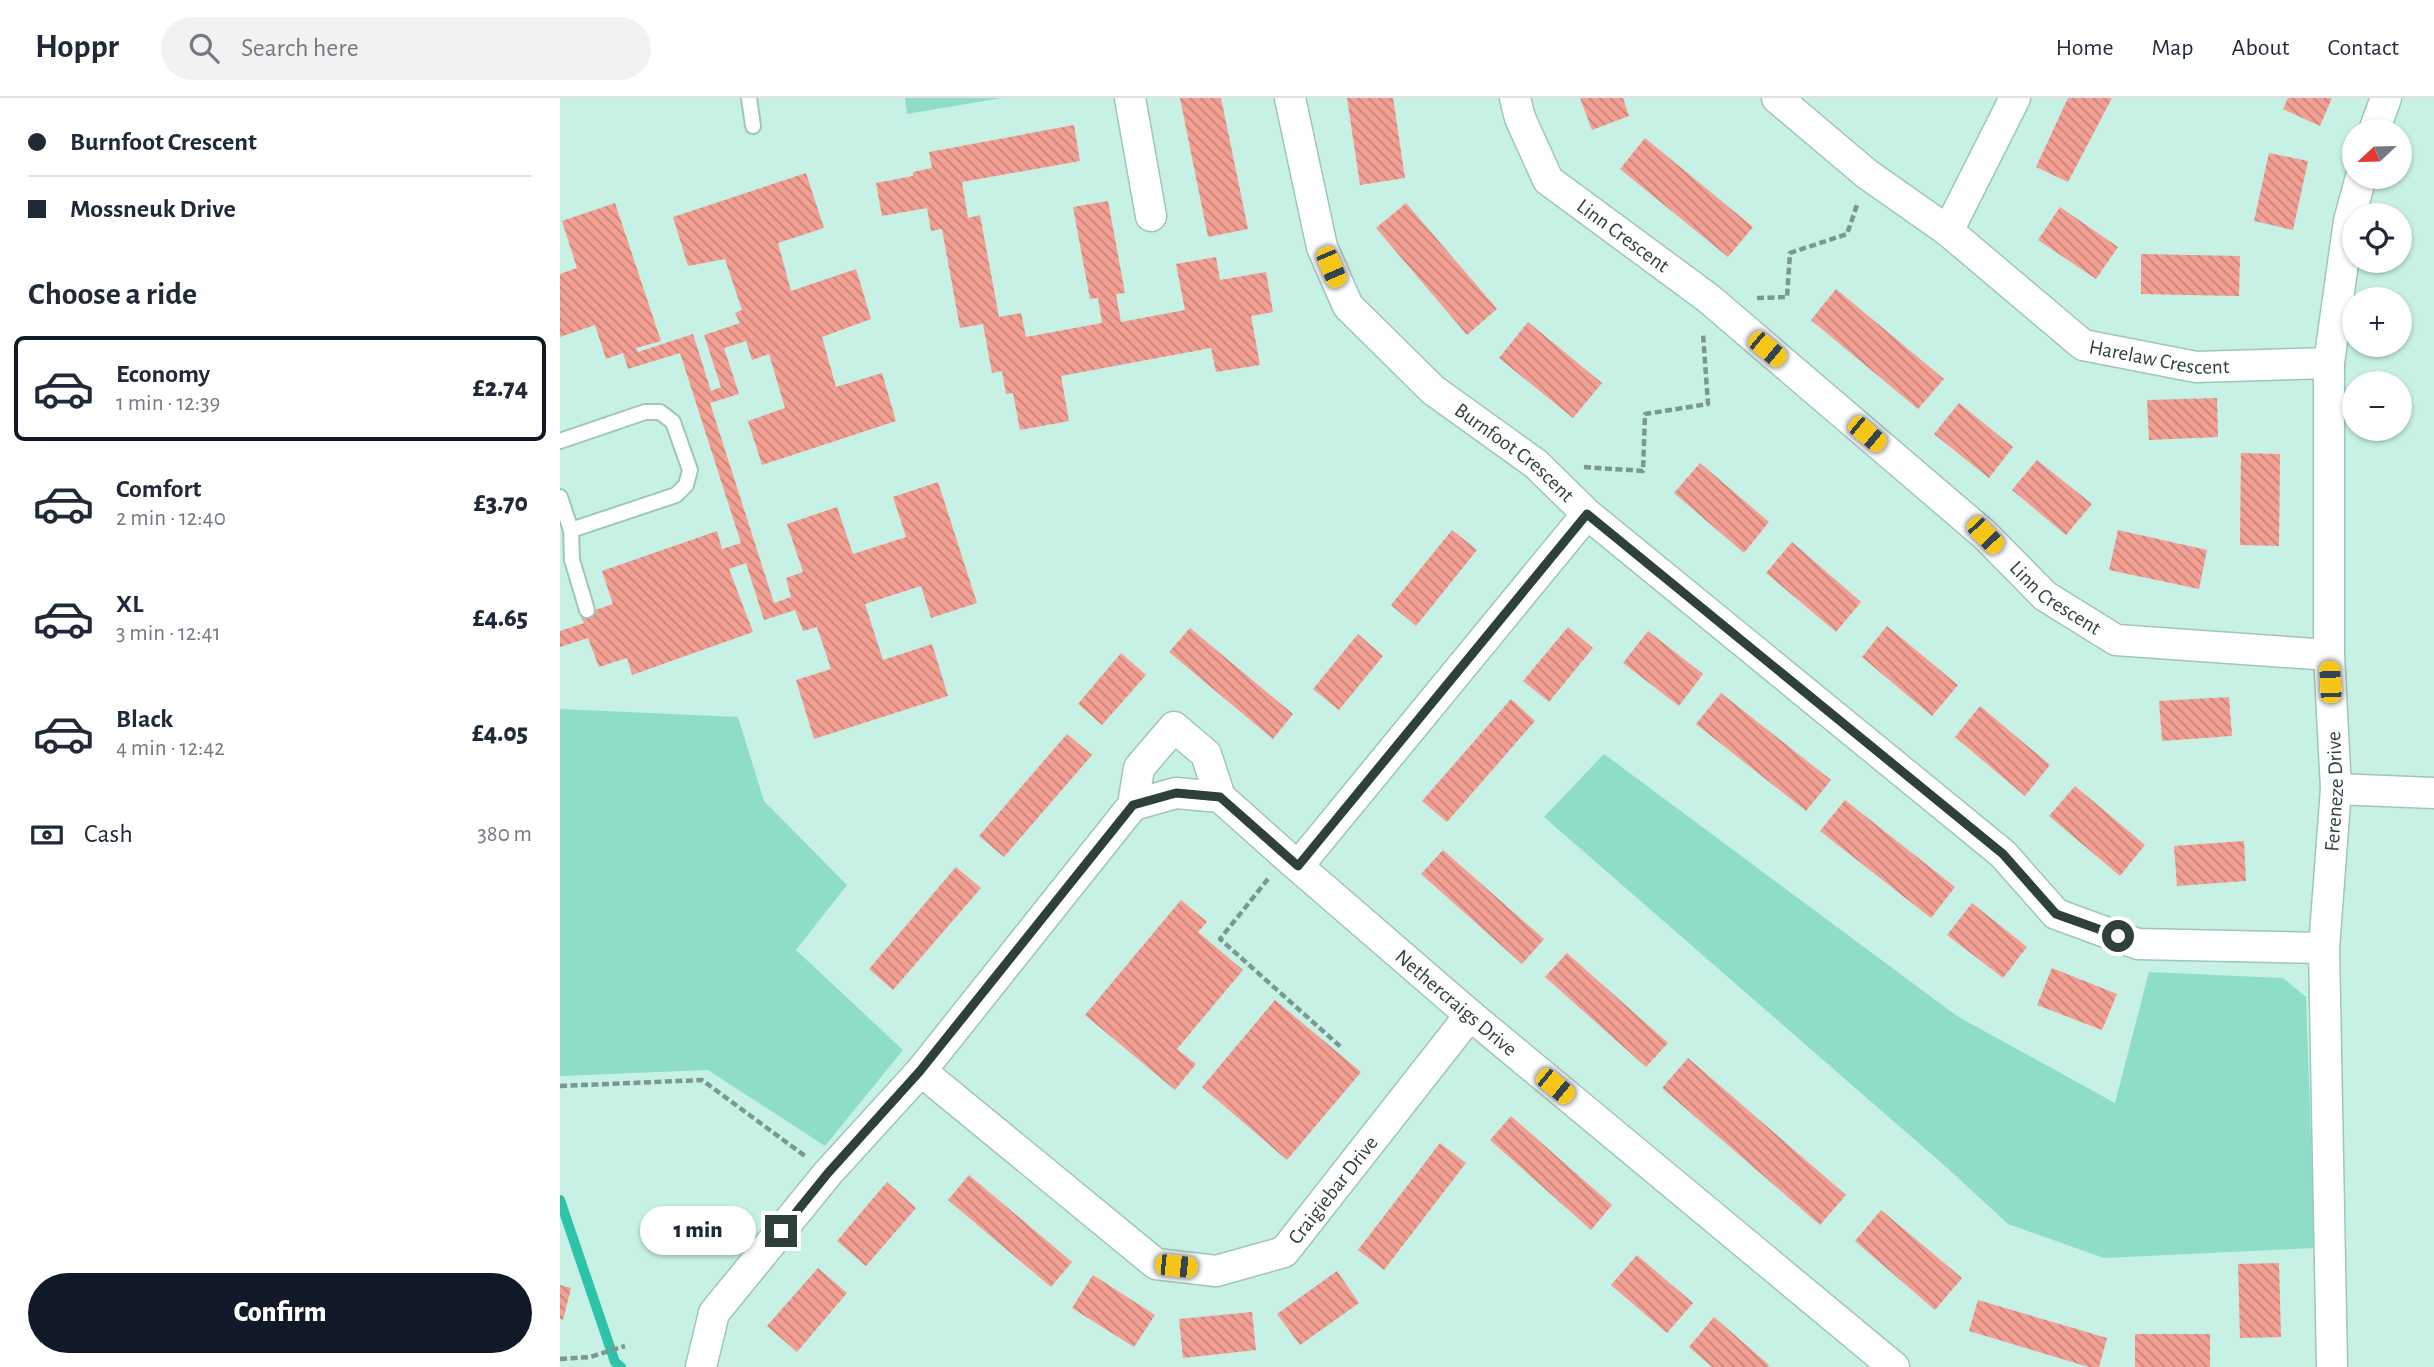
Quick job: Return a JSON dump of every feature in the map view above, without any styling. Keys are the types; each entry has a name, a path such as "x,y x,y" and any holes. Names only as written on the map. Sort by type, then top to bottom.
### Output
{"street":[{"path":"1130,98 1151,216"},
{"name":"Burnfoot Crescent","path":"1290,98 1322,247 1348,306 1433,390 1536,464 1587,514 2003,854 2056,914 2138,944 2324,948"},
{"name":"Linn Crescent","path":"1515,98 1520,118 1548,180 1708,298 1985,535 2045,596 2116,640 2329,656"},
{"path":"1948,231 2015,98"},
{"path":"2378,119 2386,98"},
{"name":"Harelaw Crescent","path":"1779,99 1867,174 1948,231 2083,345 2196,368 2329,363"},
{"name":"Fereneze Drive","path":"2332,1367 2324,948 2336,789 2329,656 2329,363 2349,222 2358,189"},
{"path":"1292,861 1587,514"},
{"path":"701,1367 714,1313 828,1173 920,1071 1133,805 1139,768 1174,727 1206,754 1220,797 1176,793 1133,805"},
{"path":"2336,789 2434,793"},
{"name":"Nethercraigs Drive","path":"1220,797 1470,1015 1894,1367"},
{"name":"Craigiebar Drive","path":"920,1071 1156,1264 1216,1271 1284,1252 1470,1015"}],"lane":[{"path":"748,98 753,126"},
{"path":"560,441 645,412 660,412 673,422 690,470 686,485 676,495 571,530"},
{"path":"560,498 571,530 572,560 587,610"}],"path":[{"path":"1292,861 1220,939 1342,1048"},
{"path":"560,1086 702,1080 828,1173"},
{"path":"560,1359 590,1357 625,1346"}],"green space":[{"path":"905,98 1002,98 907,114"},
{"path":"560,709 738,717 764,801 847,885 796,950 903,1050 825,1146 708,1070 560,1076"},
{"path":"1604,754 1957,1016 2115,1103 2149,972 2283,978 2306,997 2315,1248 2104,1258 2008,1224 1544,817"}],"building":[{"path":"1180,98 1221,98 1248,229 1208,237"},
{"path":"1347,98 1393,98 1405,178 1360,185"},
{"path":"1580,98 1623,98 1629,116 1592,130"},
{"path":"2068,98 2112,98 2068,182 2036,167"},
{"path":"2288,98 2332,98 2320,126 2283,109"},
{"path":"1074,125 1080,161 962,182 968,218 980,215 999,317 1021,313 1026,337 1102,323 1098,298 1090,299 1073,207 1108,201 1125,293 1116,294 1121,322 1185,310 1176,264 1216,257 1220,280 1266,272 1273,312 1251,316 1260,365 1216,372 1211,348 1061,376 1069,421 1020,430 1013,393 1006,394 1002,371 992,373 983,324 960,328 942,229 931,231 927,208 882,216 876,183 913,176 913,172 932,168 929,152"},
{"path":"1645,138 1753,227 1728,257 1620,169"},
{"path":"2269,153 2308,161 2293,230 2254,221"},
{"path":"806,173 824,228 778,243 791,291 856,269 871,319 822,337 836,387 882,373 896,421 762,465 748,421 785,408 769,354 752,360 746,341 724,348 739,394 710,403 774,603 791,597 786,578 803,572 787,524 837,507 853,554 906,537 893,497 938,482 977,603 931,618 921,586 865,604 883,660 932,644 948,696 814,739 796,680 831,669 817,627 803,631 795,610 764,620 746,563 729,569 753,632 632,675 627,658 599,667 588,638 560,647 560,631 584,623 580,615 613,604 602,571 717,531 722,549 741,543 680,353 628,369 623,353 606,359 595,325 560,337 560,274 577,268 562,221 615,203 661,341 636,348 638,352 693,334 711,391 721,387 704,335 740,323 735,313 742,310 725,259 688,266 673,217"},
{"path":"1406,203 1497,309 1467,335 1376,228"},
{"path":"2060,207 2118,247 2096,279 2038,240"},
{"path":"2141,254 2240,256 2239,296 2141,294"},
{"path":"1836,289 1944,379 1918,409 1811,320"},
{"path":"1528,322 1602,383 1573,418 1499,358"},
{"path":"2217,398 2218,437 2149,440 2147,400"},
{"path":"1959,403 2013,447 1989,478 1934,434"},
{"path":"2241,453 2280,454 2279,546 2240,545"},
{"path":"2037,460 2092,504 2066,535 2012,490"},
{"path":"1700,463 1769,522 1744,553 1674,493"},
{"path":"1452,530 1477,550 1416,626 1391,605"},
{"path":"2118,530 2207,550 2199,589 2109,570"},
{"path":"1792,542 1861,602 1836,632 1766,573"},
{"path":"1887,626 1958,685 1932,716 1862,657"},
{"path":"1568,627 1593,648 1549,702 1523,681"},
{"path":"1190,628 1293,714 1273,739 1169,652"},
{"path":"1648,631 1703,674 1679,706 1623,663"},
{"path":"1358,634 1383,656 1339,710 1313,689"},
{"path":"1121,653 1146,675 1102,725 1078,704"},
{"path":"1721,693 1831,780 1806,811 1696,724"},
{"path":"2229,697 2232,736 2162,741 2159,701"},
{"path":"1511,699 1535,721 1447,822 1422,801"},
{"path":"1980,706 2050,765 2025,796 1955,737"},
{"path":"1067,734 1092,755 1004,857 979,836"},
{"path":"2075,786 2145,845 2120,876 2049,816"},
{"path":"1845,800 1955,887 1931,918 1820,831"},
{"path":"2244,841 2246,881 2177,886 2174,846"},
{"path":"1443,850 1544,939 1522,964 1421,874"},
{"path":"956,867 981,888 893,990 869,969"},
{"path":"1181,900 1207,922 1198,932 1243,970 1177,1049 1196,1064 1175,1090 1085,1015"},
{"path":"1972,903 2027,947 2003,978 1947,935"},
{"path":"1567,953 1668,1043 1646,1067 1545,977"},
{"path":"2052,968 2117,994 2102,1030 2037,1005"},
{"path":"1275,1000 1361,1072 1287,1160 1202,1087"},
{"path":"1688,1058 1846,1195 1820,1225 1662,1088"},
{"path":"1511,1116 1612,1205 1591,1230 1490,1140"},
{"path":"1440,1143 1466,1163 1384,1270 1358,1250"},
{"path":"969,1175 1072,1262 1051,1287 948,1200"},
{"path":"887,1182 916,1208 866,1266 837,1241"},
{"path":"1881,1210 1962,1278 1935,1310 1855,1241"},
{"path":"1637,1255 1693,1303 1667,1333 1611,1285"},
{"path":"2279,1263 2281,1337 2240,1338 2238,1264"},
{"path":"818,1268 847,1293 797,1352 767,1326"},
{"path":"1337,1271 1359,1303 1300,1345 1277,1314"},
{"path":"1093,1275 1155,1315 1134,1347 1072,1308"},
{"path":"560,1285 571,1288 563,1320 560,1319"},
{"path":"1978,1300 2107,1338 2099,1367 2089,1367 1969,1331"},
{"path":"1252,1312 1256,1350 1183,1358 1179,1319"},
{"path":"1714,1317 1769,1365 1768,1367 1712,1367 1689,1347"},
{"path":"2135,1334 2210,1334 2210,1367 2135,1367"}],"waterway":[{"path":"560,1200 615,1362 621,1367"}],"route":[{"path":"781,1231 828,1173 920,1071 1133,805 1176,793 1220,797 1298,866 1587,514 2003,854 2056,914 2118,936"}]}
